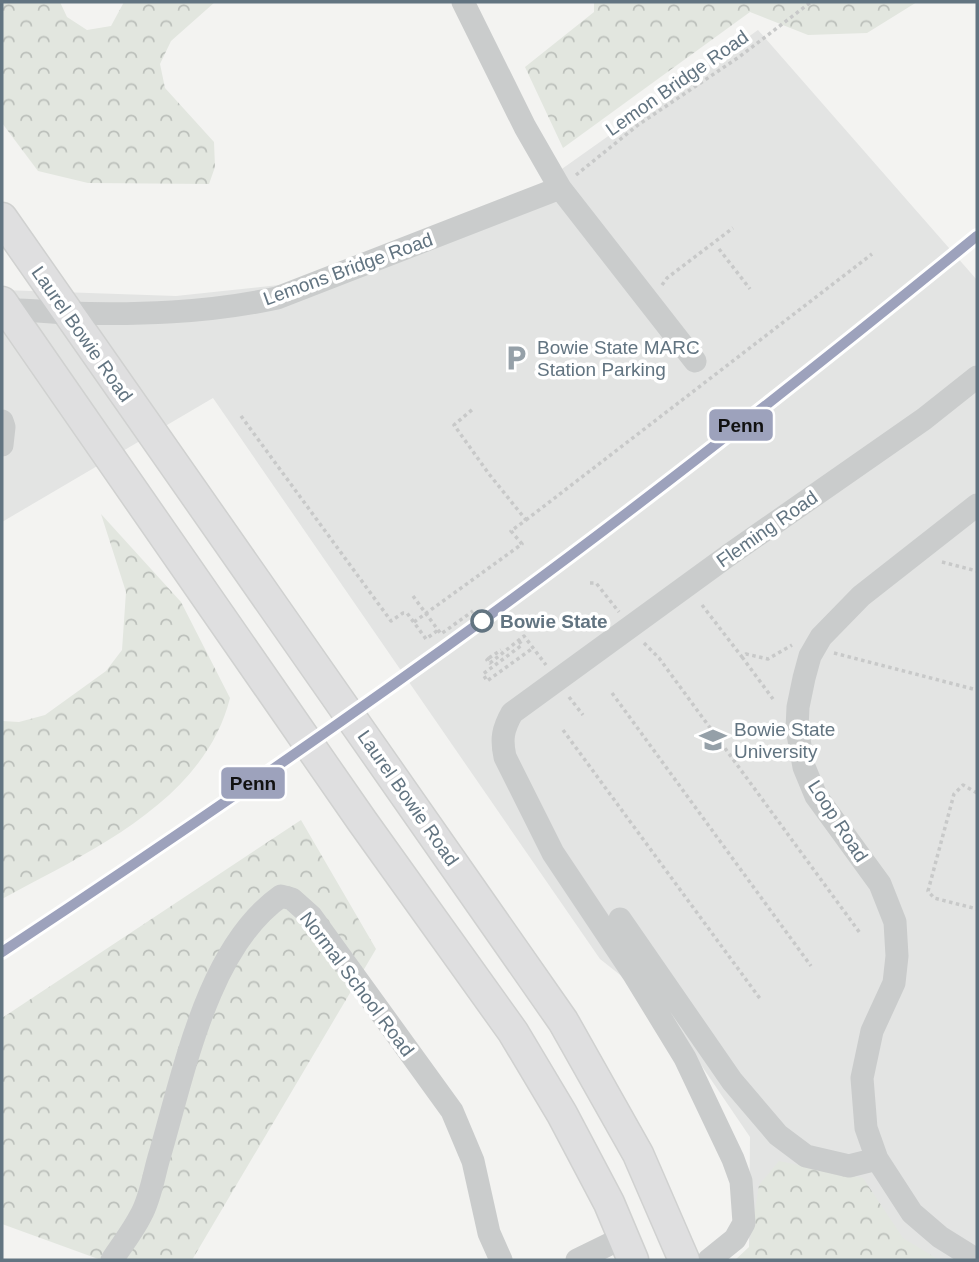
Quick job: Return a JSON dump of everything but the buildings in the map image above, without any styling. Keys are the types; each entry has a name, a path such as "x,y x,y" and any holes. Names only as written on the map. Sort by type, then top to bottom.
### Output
{"main road":[{"name":"Laurel Bowie Road","path":"2,218 66,313 513,947 574,1041 638,1154 684,1260"},
{"path":"4,307 362,821 513,1032 562,1114 629,1248"}],"street":[{"path":"463,2 525,127 560,188 700,367"},
{"name":"Lemons Bridge Road","path":"4,307 66,313 155,313 214,310 277,298 560,188"},
{"name":"Fleming Road","path":"709,1260 735,1239 744,1223 741,1181 733,1159 685,1058 633,973 552,853 505,757 503,729 512,713 924,419 977,377"},
{"path":"2,421 2,445"},
{"name":"Loop Road","path":"977,505 861,596 821,637 810,656 798,706 799,748 817,796 880,884 895,922 897,956 894,983 872,1031 862,1078 866,1128 877,1160 912,1213 940,1237 977,1260"},
{"name":"Normal School Road","path":"112,1260 142,1214 206,1002 250,924 281,896 292,900 311,916 452,1111 473,1161 489,1233 501,1260"},
{"path":"620,919 732,1081 778,1135 806,1156 849,1166 877,1160"},
{"path":"577,1260 629,1248"}],"path":[{"name":"Lemon Bridge Road","path":"560,188 638,125 739,57 811,2"},
{"path":"663,289 662,285 667,278 733,228"},
{"path":"719,249 750,289"},
{"path":"414,622 522,544 512,531 872,254"},
{"path":"700,367 710,381"},
{"path":"473,409 454,425 526,520"},
{"path":"241,416 391,621 403,612 407,613 426,639 438,630"},
{"path":"942,562 977,571"},
{"path":"413,596 441,634 473,611"},
{"path":"500,650 487,660 490,663 524,636 529,643"},
{"path":"519,641 522,645 483,674 487,681 533,648"},
{"path":"659,657 860,933"},
{"path":"742,657 773,699"},
{"path":"612,693 811,966"},
{"path":"563,730 761,1000"},
{"path":"977,793 963,785 954,794 928,891 934,898 977,909"}],"shaded area":[{"name":"Bowie State University","path":"758,30 977,280 977,1260 745,1260 749,1248 750,1137 663,1009 600,959 213,398 2,522 2,290 176,296 288,284 535,188"}],"green space":[{"path":"2,2 60,2 67,17 87,30 111,26 124,2 215,2 171,41 160,64 165,88 214,142 215,167 209,184 88,183 38,171 2,123"},
{"path":"594,2 917,2 867,33 808,35 750,12 563,148 525,67 594,12"},
{"path":"101,514 181,602 230,698 216,735 196,767 169,795 105,842 2,899 2,721 19,722 45,715 106,671 122,650 126,592"},
{"path":"301,820 376,949 192,1260 101,1260 2,1224 2,1018"},
{"path":"779,1161 863,1178 903,1238 939,1260 735,1260 749,1247 759,1185"}],"transit line":[{"name":"Penn","path":"2,952 252,784 497,610 740,426 977,236"}],"place":[{"name":"Bowie State MARC Station Parking","path":"516,358"},
{"name":"Bowie State","path":"482,621"},
{"name":"Bowie State University","path":"713,740"}]}
